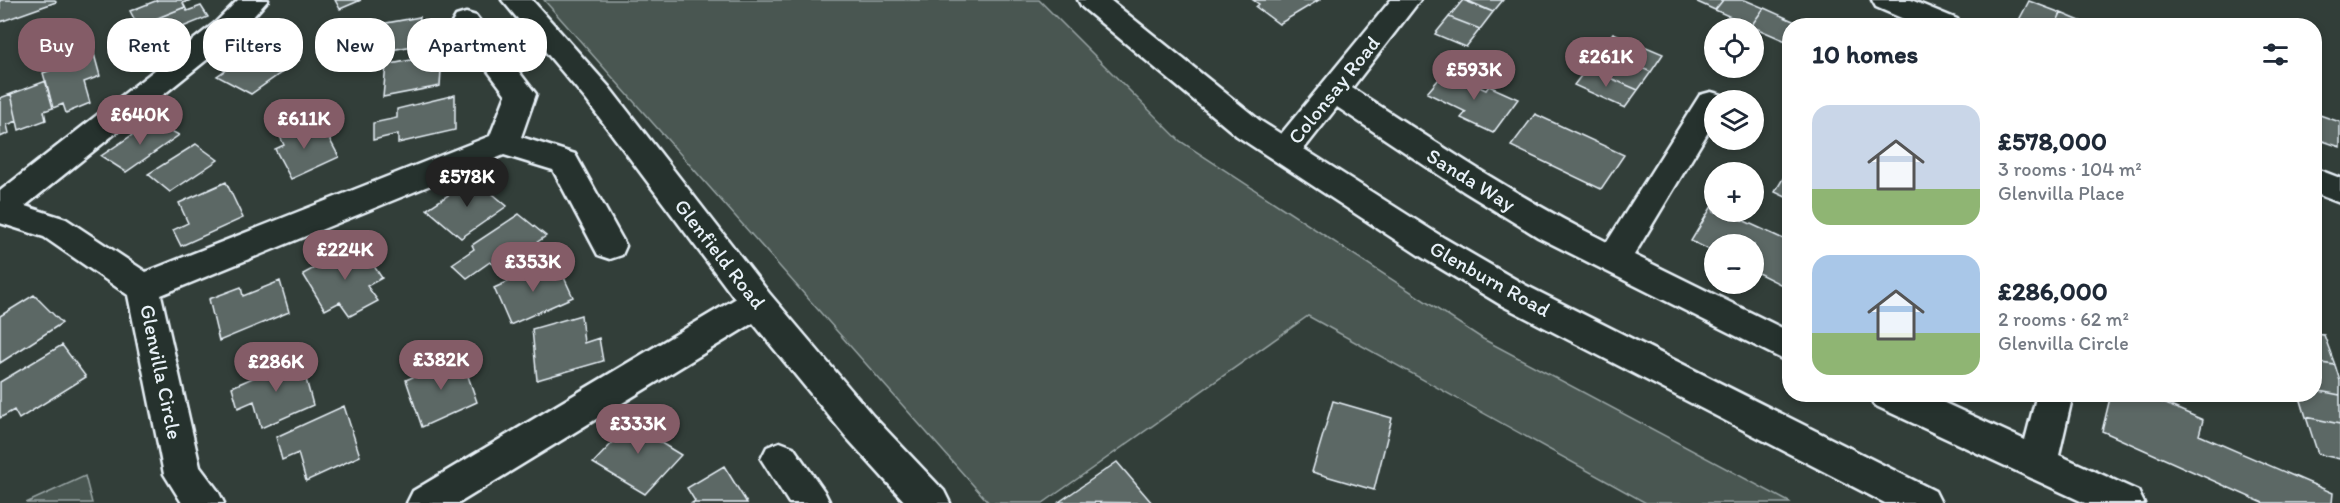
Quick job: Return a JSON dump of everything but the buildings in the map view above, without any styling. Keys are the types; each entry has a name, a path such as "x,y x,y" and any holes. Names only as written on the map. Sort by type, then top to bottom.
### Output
{"street":[{"path":"0,210 225,30 254,0"},
{"name":"Glenfield Road","path":"516,0 598,94 757,303 860,427 931,503"},
{"name":"Glenburn Road","path":"1092,0 1248,128 1432,247 1513,295 1922,503"},
{"name":"Colonsay Road","path":"1284,152 1406,0"},
{"path":"1886,0 1918,6 1935,18"},
{"path":"503,143 521,94 504,72"},
{"name":"Sanda Way","path":"1334,90 1474,183 1549,228 1782,345"},
{"path":"1613,261 1704,113"},
{"path":"143,288 503,143 564,162 610,246"},
{"path":"2322,183 2340,191"},
{"name":"Glenvilla Circle","path":"0,210 55,228 143,288 183,474 205,503"},
{"path":"426,503 757,303"},
{"path":"1904,402 2125,503"},
{"path":"2038,464 2053,402"},
{"path":"780,459 811,503"}],"shaded area":[{"path":"544,0 1039,0 1180,141 1483,339 1791,503 1646,503 1308,316 1043,503 989,503"},
{"path":"85,476 92,503 26,503"}]}
